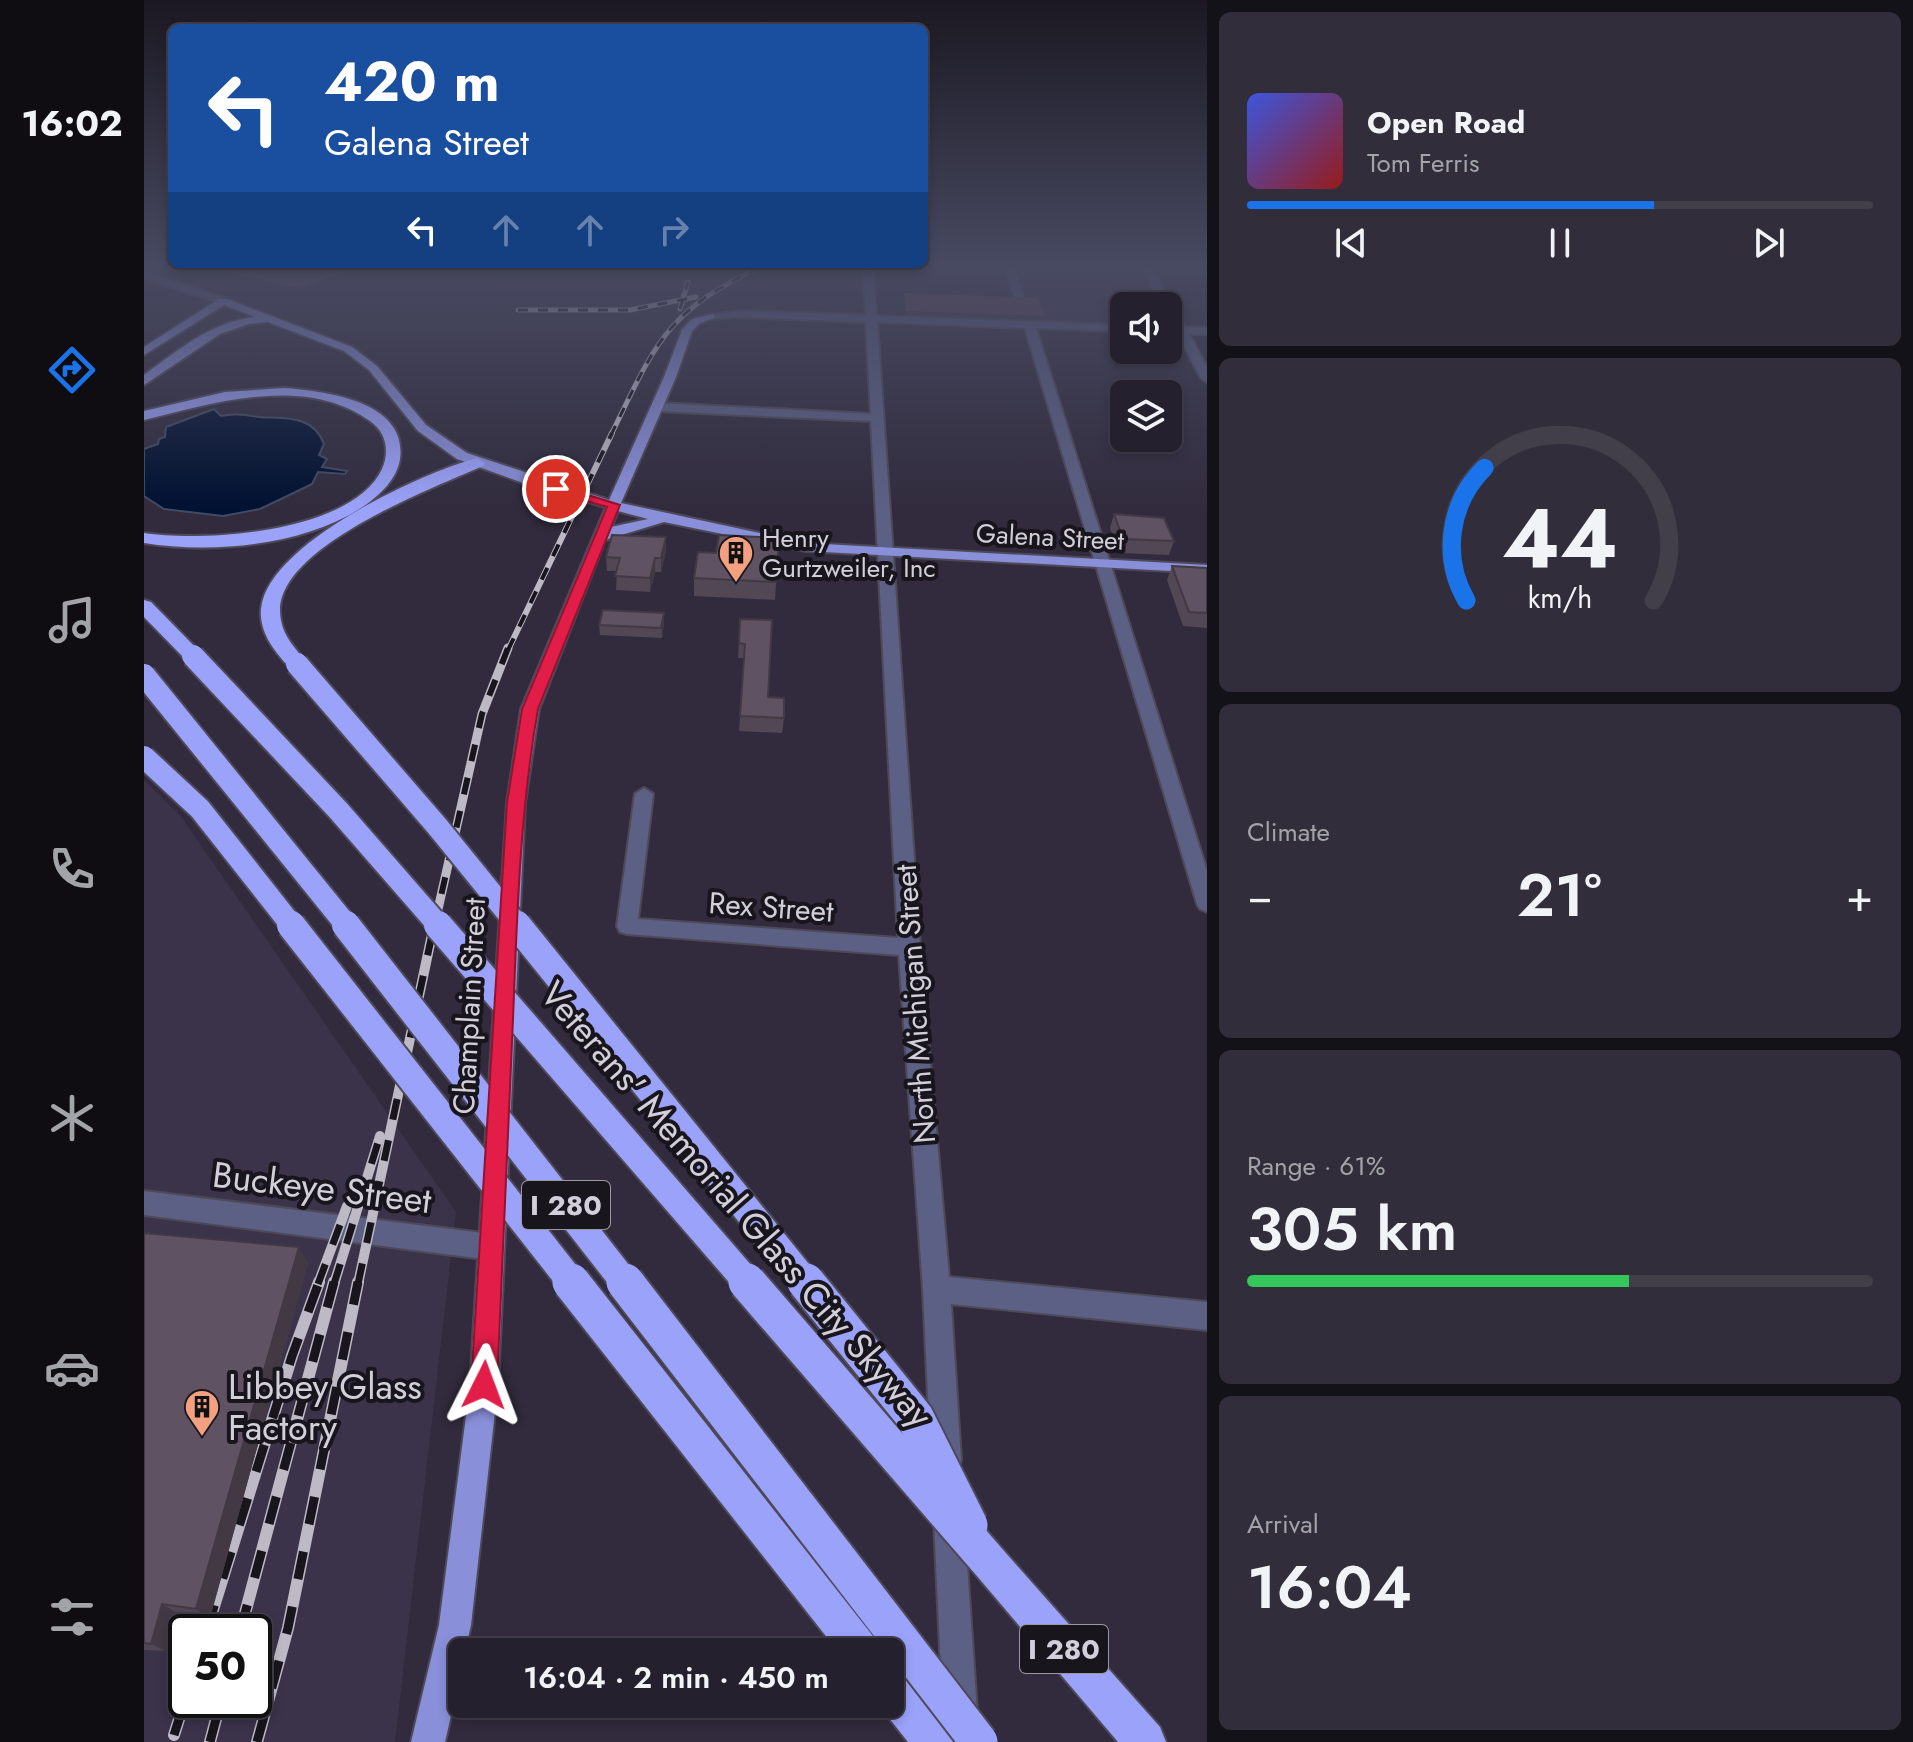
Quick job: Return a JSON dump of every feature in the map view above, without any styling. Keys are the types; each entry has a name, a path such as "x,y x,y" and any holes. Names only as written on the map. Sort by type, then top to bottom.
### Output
{"highway":[{"path":"144,416 193,402 255,394 315,397 358,408 383,424 394,445 393,454 384,478 346,510"},
{"path":"144,538 193,543 249,539 298,528 469,459"},
{"path":"469,459 320,539 295,563 279,585 270,620 278,642 437,826 915,1417 984,1556"},
{"name":"Veterans' Memorial Glass City Skyway","path":"144,606 338,810 1145,1742"},
{"name":"I 280","path":"144,675 432,1032 979,1742"},
{"path":"144,757 200,809 851,1638"},
{"path":"904,1704 934,1742"}],"main road":[{"path":"144,372 172,348"},
{"path":"144,381 192,348"},
{"name":"Galena Street","path":"345,348 362,358 383,379 422,428 469,459 668,520 787,545 1207,569"},
{"name":"Champlain Street","path":"428,1742 455,1625 484,1385 508,911 516,803 530,709 680,348"},
{"path":"600,537 632,525 668,520"}],"street":[{"name":"North Michigan Street","path":"873,348 909,947 937,1289 962,1742"},
{"path":"1036,348 1207,904"},
{"path":"1187,348 1207,378"},
{"path":"658,407 878,418"},
{"name":"Rex Street","path":"644,794 627,926 909,947"},
{"name":"Buckeye Street","path":"144,1203 491,1247"},
{"path":"937,1289 1207,1316"}],"shaded area":[{"path":"144,780 182,818 456,1212 395,1742 144,1742"}],"water":[{"path":"214,409 221,416 288,419 305,423 313,427 324,444 319,455 327,459 322,467 347,471 345,474 318,472 312,484 260,509 223,516 164,509 144,496 144,449 158,444 159,439 165,437 166,427"}],"building":[{"path":"1114,514 1164,518 1174,541 1123,539"},
{"path":"612,535 666,537 661,558 655,558 650,578 615,576 620,558 606,557"},
{"path":"719,535 779,538 776,582 694,578 698,552 716,553"},
{"path":"1172,566 1207,568 1207,613 1189,612"},
{"path":"603,610 664,613 661,628 599,625"},
{"name":"Henry Gurtzweiler, Inc","path":"740,619 772,620 768,697 784,698 784,718 740,716 745,644 739,643"},
{"name":"Libbey Glass Factory","path":"144,1233 299,1247 196,1609 162,1604 151,1644 144,1643"}],"railway":[{"path":"612,433 656,348"},
{"path":"508,650 612,433"},
{"path":"434,927 482,714 508,648"},
{"path":"358,1284 434,925"},
{"path":"334,1284 380,1136"},
{"path":"318,1284 347,1206"},
{"path":"212,1614 292,1356 319,1282"},
{"path":"245,1614 334,1282"},
{"path":"257,1742 288,1628 358,1282"},
{"path":"174,1735 179,1718"},
{"path":"210,1742 216,1718"}],"place":[{"name":"Henry Gurtzweiler, Inc","path":"736,584"},
{"name":"Libbey Glass Factory","path":"202,1438"}],"route":[{"path":"484,1385 508,911 516,803 525,739 530,709 614,505 556,489"}]}
